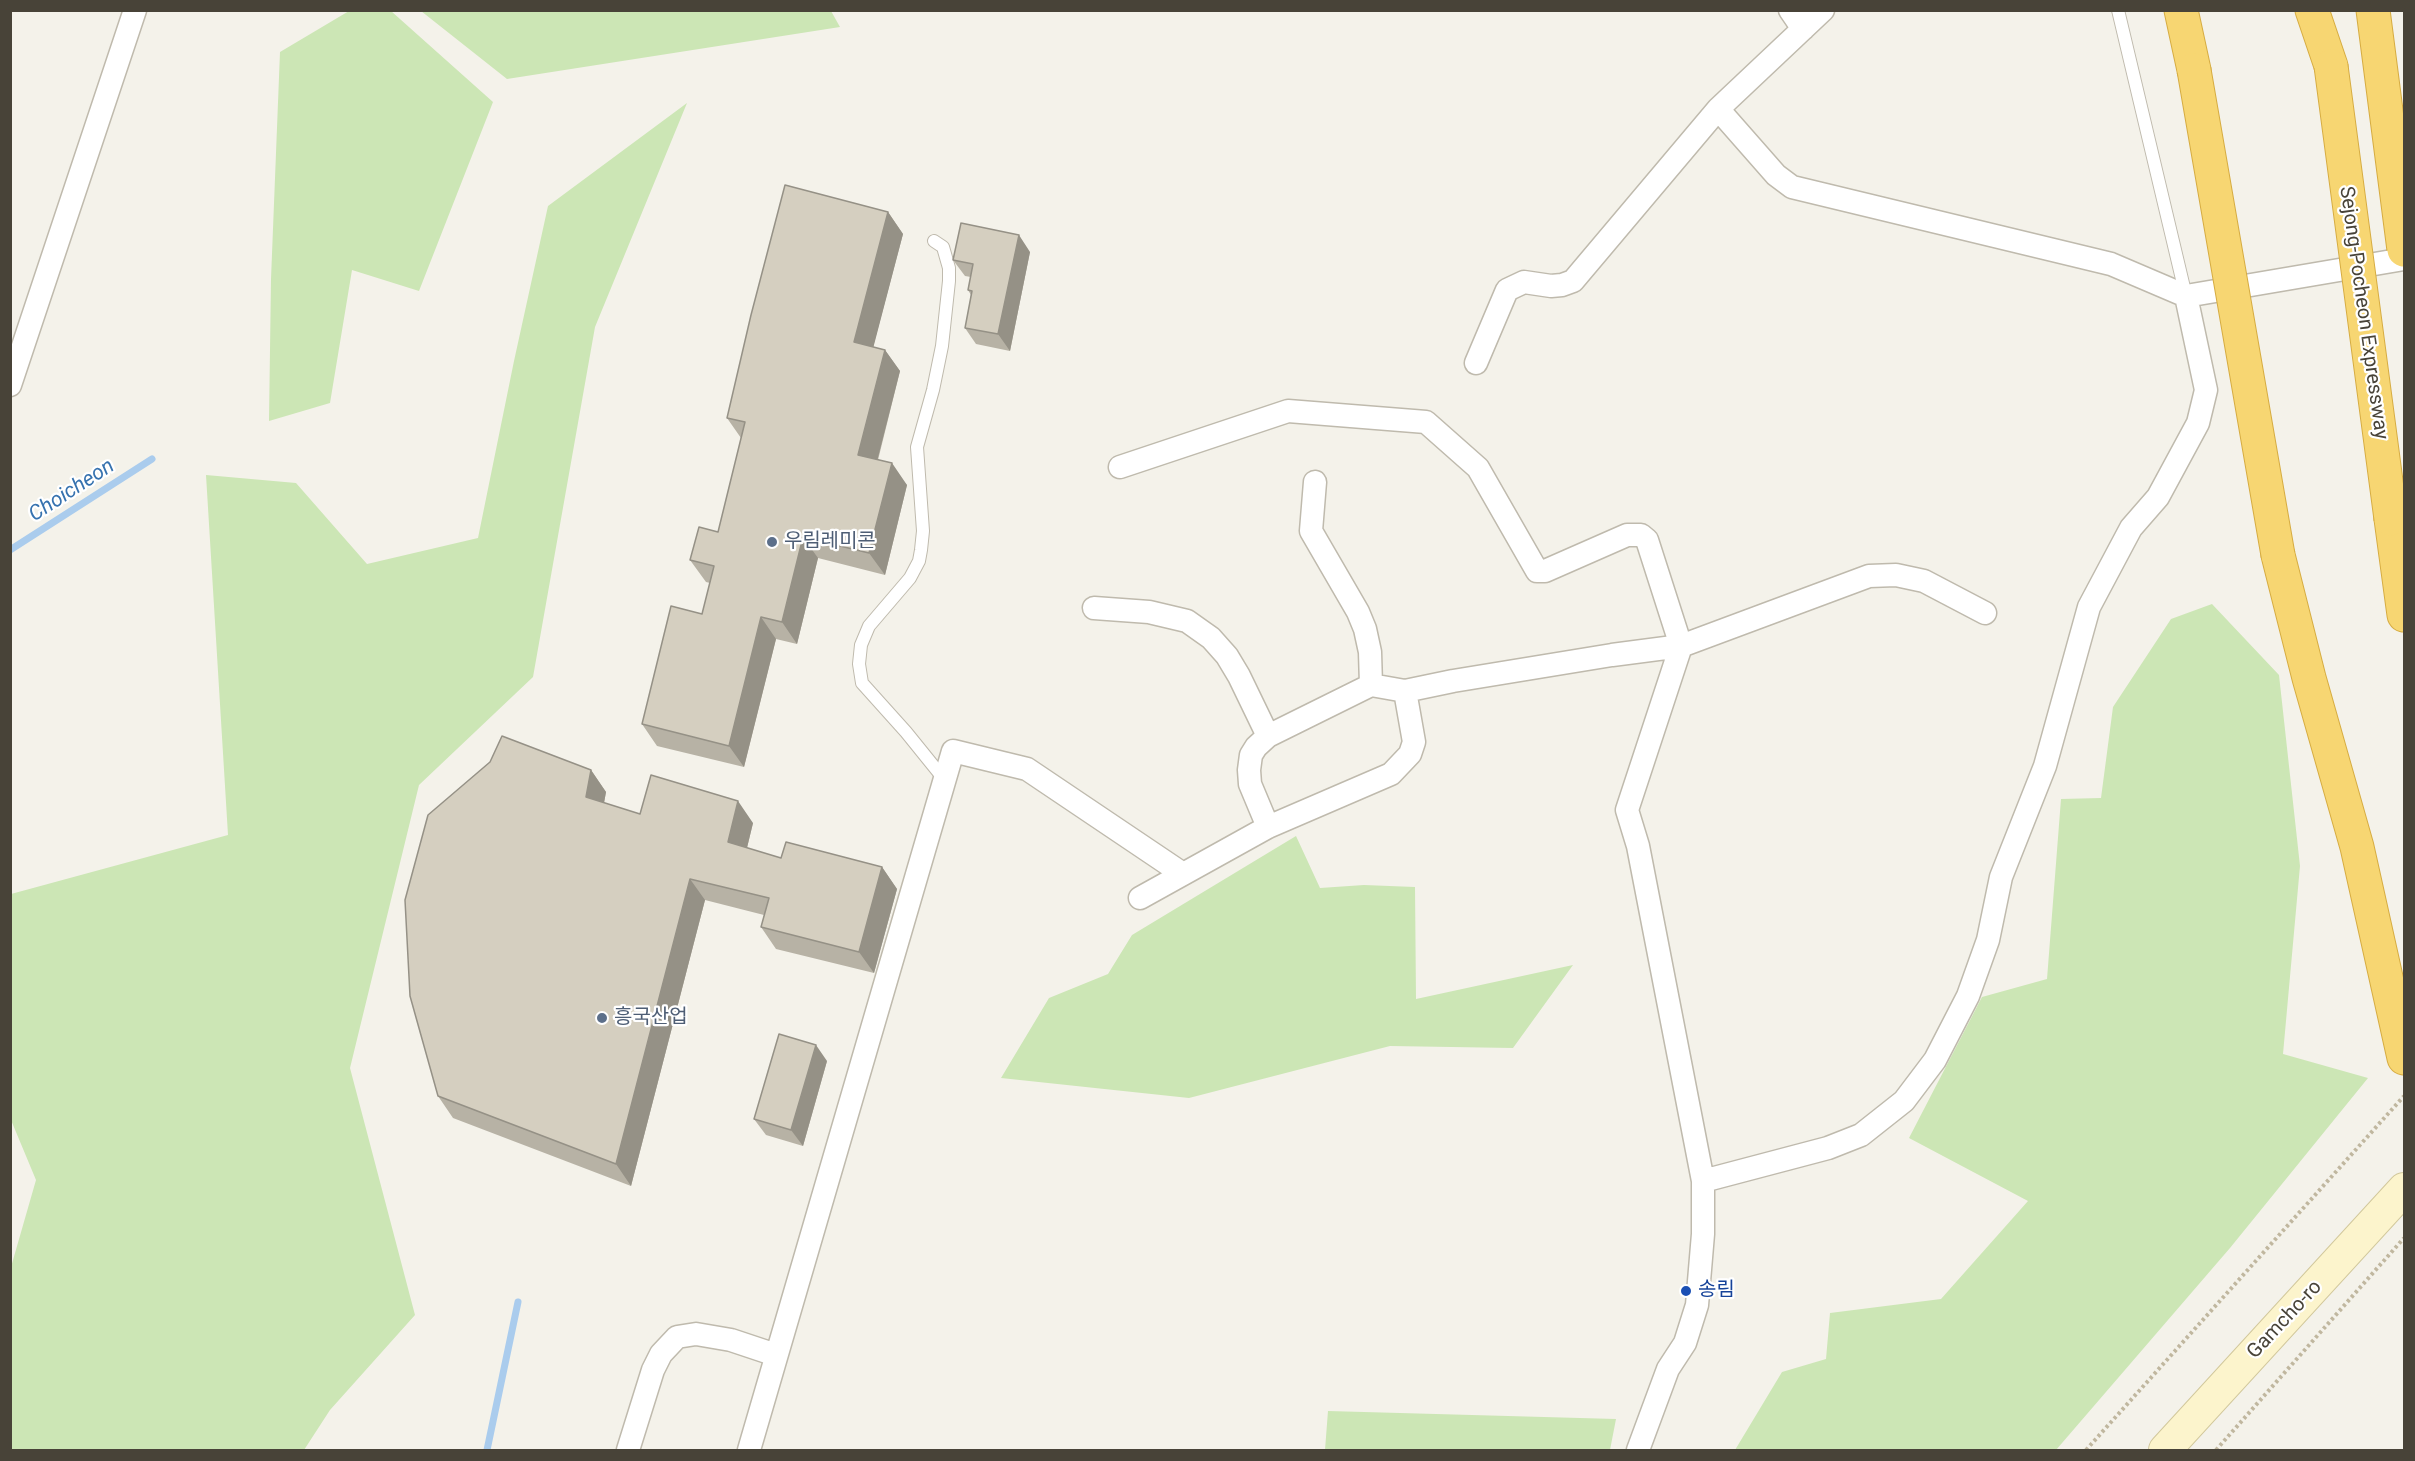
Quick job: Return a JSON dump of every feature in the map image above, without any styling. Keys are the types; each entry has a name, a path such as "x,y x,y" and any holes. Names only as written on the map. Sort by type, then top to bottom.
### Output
{"highway":[{"path":"2183,10 2278,555 2309,678 2357,847 2404,1058"},
{"path":"2312,10 2331,66"},
{"name":"Sejong-Pocheon Expressway","path":"2323,10 2404,615"},
{"path":"2373,10 2404,250"}],"main road":[{"name":"Gamcho-ro","path":"2165,1450 2404,1189"}],"street":[{"path":"10,385 135,10"},
{"path":"1790,10 1803,29"},
{"path":"1476,363 1507,290 1524,282 1551,286 1573,281 1718,109 1824,10"},
{"path":"1718,109 1776,176 1792,187 2111,264 2186,296 2404,259"},
{"path":"1703,1181 1828,1148 1861,1135 1904,1101 1935,1060 1968,996 1988,940 2001,877 2045,766 2089,607 2131,528 2158,497 2198,423 2206,390 2186,296"},
{"path":"1120,467 1288,411 1426,422 1478,468 1537,571 1545,571 1627,535 1637,534 1644,537 1649,544 1681,646 1627,810 1638,846 1703,1181 1697,1305 1685,1343 1668,1369 1638,1450"},
{"path":"1315,482 1311,531 1358,612 1365,629 1370,652 1371,685"},
{"path":"1268,827 1250,784 1251,755 1256,747 1268,736 1371,685 1405,692 1453,681 1681,646 1869,576 1896,575 1924,581 1984,613"},
{"path":"1094,608 1149,612 1187,621 1211,638 1227,656 1239,675 1268,736"},
{"path":"1140,898 1268,827 1391,774 1410,754 1414,742 1405,692"},
{"path":"748,1450 953,752 1027,769 1183,874"},
{"path":"628,1450 653,1370 661,1354 677,1337 696,1334 731,1340 776,1355"}],"lane":[{"path":"2118,10 2186,296"},
{"path":"934,241 943,248 949,268 949,281 933,390 917,447 923,531 921,550 919,561 910,578 869,626 861,645 859,664 862,683 944,779"}],"path":[{"path":"2086,1450 2404,1096"},
{"path":"2216,1450 2404,1238"}],"green space":[{"path":"349,11 391,11 493,102 419,291 352,270 330,403 269,421 271,279 280,52"},
{"path":"421,11 831,11 840,27 507,79"},
{"path":"687,103 595,327 533,677 419,785 350,1068 415,1315 330,1410 304,1450 11,1450 11,1267 36,1180 11,1120 11,894 228,835 206,475 296,483 367,564 478,538 548,206"},
{"path":"2212,604 2279,675 2300,866 2283,1054 2368,1078 2230,1248 2056,1450 1735,1450 1782,1372 1826,1359 1830,1313 1941,1299 2028,1201 1909,1138 1982,997 2047,979 2061,799 2101,798 2113,707 2171,619"},
{"path":"1296,836 1320,888 1364,885 1415,887 1416,999 1573,965 1513,1048 1390,1046 1189,1098 1001,1078 1049,998 1108,974 1132,935"},
{"path":"1328,1411 1616,1419 1610,1450 1325,1450"}],"building":[{"path":"785,185 888,212 854,342 885,350 858,455 892,463 869,553 803,537 782,622 761,617 729,746 642,724 671,606 702,614 714,566 690,560 699,527 718,532 745,422 727,418"},
{"path":"961,223 1019,235 998,334 965,328 972,291 968,290 973,264 953,260"},
{"path":"502,736 591,770 586,797 640,814 651,775 738,801 728,842 781,858 786,842 882,867 859,952 761,927 769,898 690,879 616,1164 438,1096 410,996 405,900 428,815 490,762"},
{"path":"779,1034 816,1045 791,1130 754,1119"}],"waterway":[{"name":"Choicheon","path":"10,550 152,459"},
{"path":"487,1450 518,1302"}],"place":[{"name":"우림레미콘","path":"772,542"},
{"name":"흥국산업","path":"602,1018"},
{"name":"송림","path":"1686,1291"}]}
